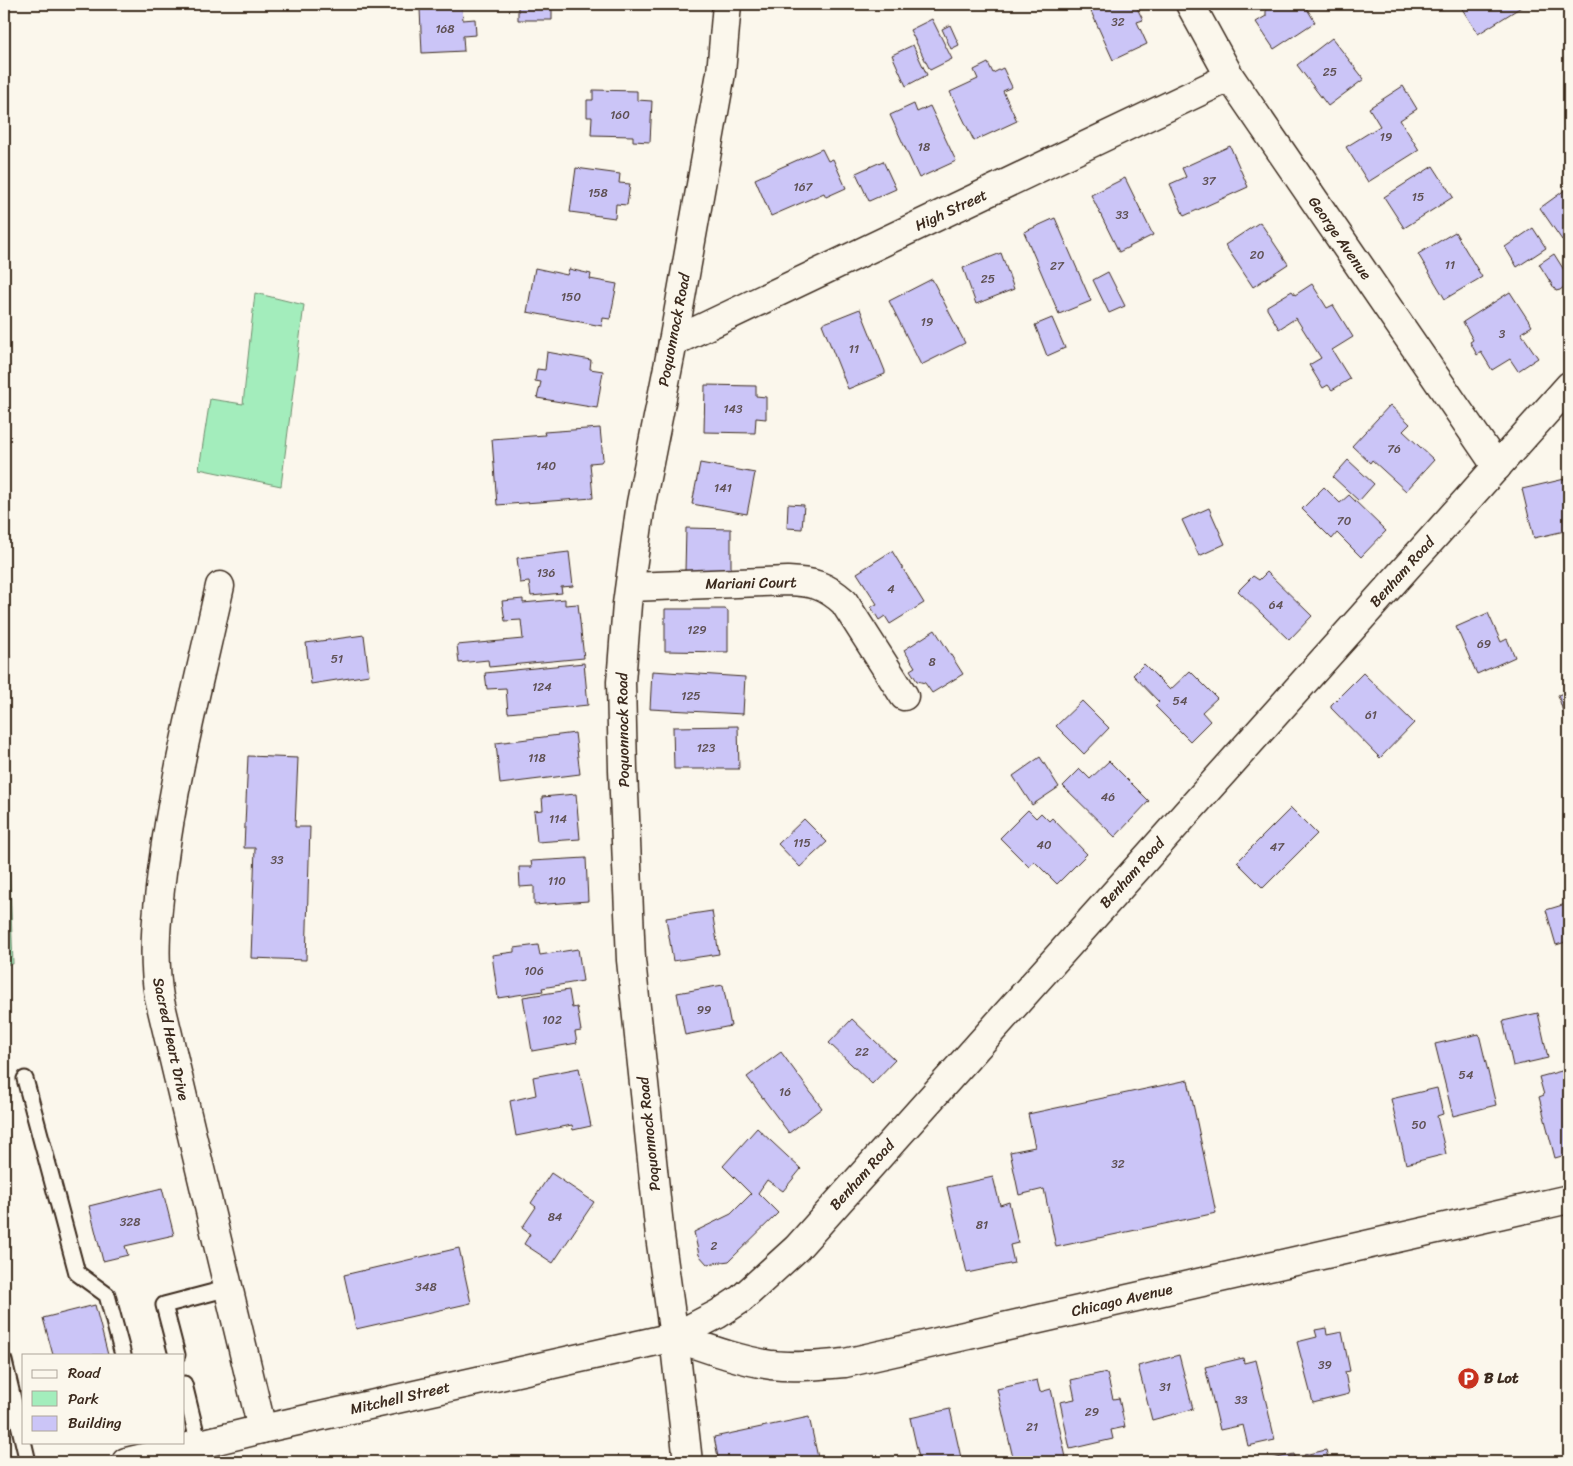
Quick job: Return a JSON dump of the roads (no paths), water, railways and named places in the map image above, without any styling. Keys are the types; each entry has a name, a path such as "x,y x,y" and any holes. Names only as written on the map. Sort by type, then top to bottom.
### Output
{"street":[{"name":"Poquonnock Road","path":"688,1462 660,1236 631,960 621,682 627,604 641,503 673,342 721,73 727,4"},
{"name":"George Avenue","path":"1190,4 1230,77 1497,467"},
{"name":"High Street","path":"673,342 1230,77"},
{"name":"Benham Road","path":"674,1337 718,1314 741,1298 797,1248 1569,386"},
{"name":"Mariani Court","path":"630,587 788,581 807,582 823,586 844,602 904,696"},
{"name":"Sacred Heart Drive","path":"220,586 167,834 158,907 155,958 160,997 262,1429"},
{"name":"Chicago Avenue","path":"674,1337 742,1359 772,1365 812,1366 845,1363 1569,1199"},
{"name":"Mitchell Street","path":"140,1454 199,1445 262,1429 674,1337"}],"lane":[{"path":"25,1079 77,1273 107,1295 123,1354"},
{"path":"176,1354 164,1305 229,1288"},
{"path":"4,1361 22,1437"},
{"path":"185,1388 199,1445"},
{"path":"24,1444 28,1462"}],"place":[{"name":"B Lot","path":"1468,1378"}]}
